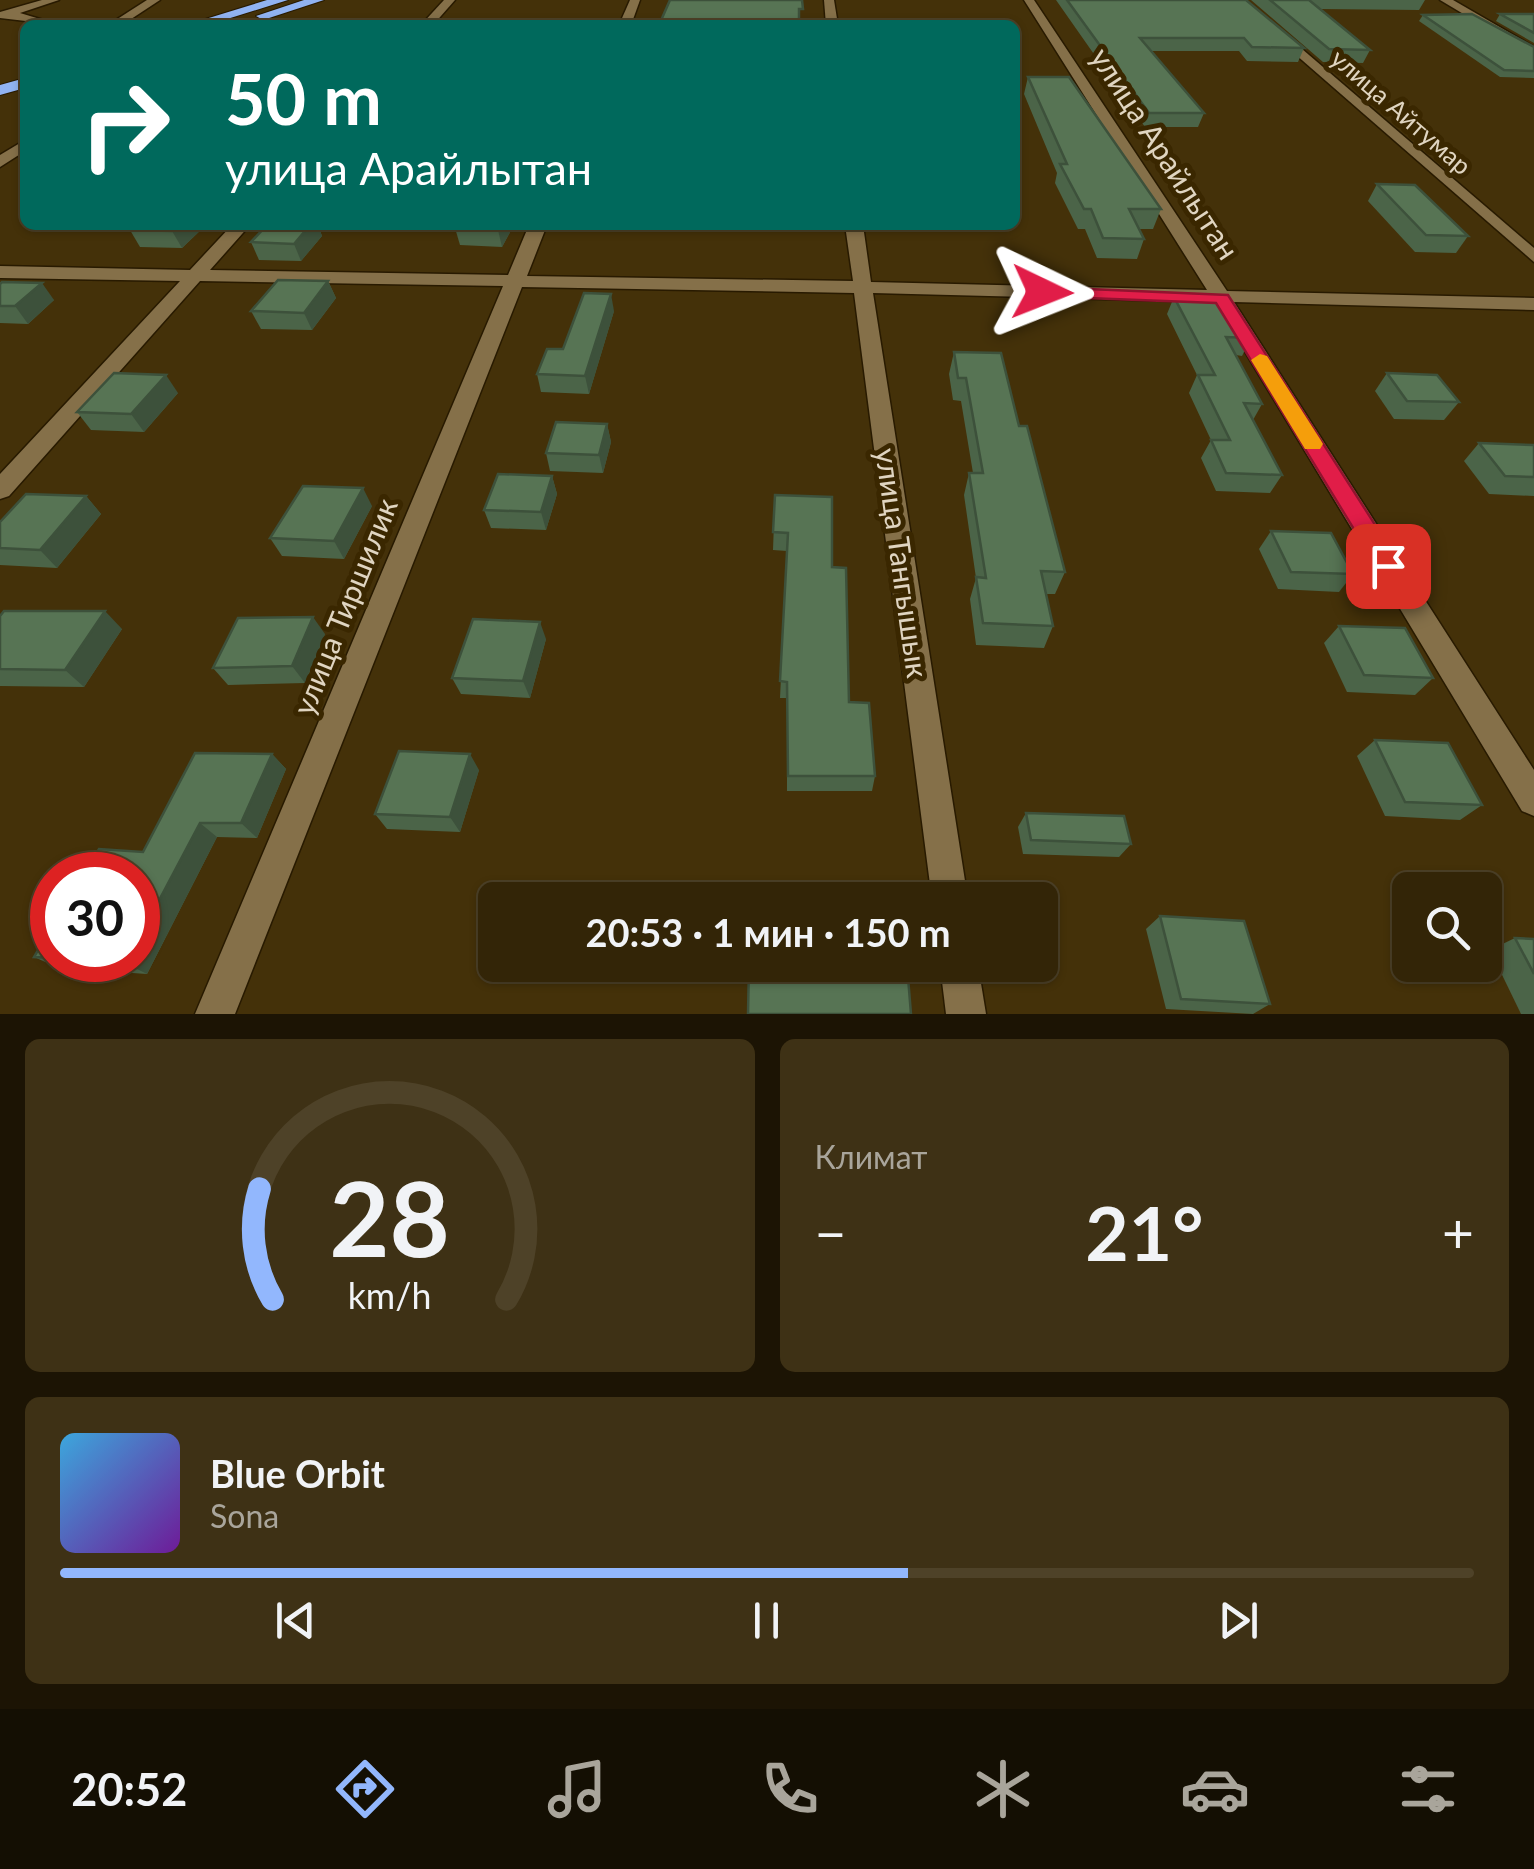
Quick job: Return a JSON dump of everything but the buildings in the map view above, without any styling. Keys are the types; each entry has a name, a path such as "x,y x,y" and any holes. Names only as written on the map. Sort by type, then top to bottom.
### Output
{"highway":[{"path":"211,20 282,0"},
{"path":"248,20 318,0"}],"street":[{"path":"2,13 54,0"},
{"path":"122,20 154,0"},
{"path":"432,20 450,0"},
{"name":"улица Арайлытан","path":"1028,0 1222,298 1534,800"},
{"name":"улица Айтумар","path":"1238,0 1534,257"},
{"path":"1445,0 1534,52"},
{"path":"2,13 32,20"},
{"path":"0,490 236,230"},
{"name":"улица Тиршилик","path":"214,1014 536,230"},
{"name":"улица Тангышык","path":"855,230 947,882"},
{"path":"0,272 1534,304"},
{"path":"961,982 966,1014"}],"slow traffic":[{"path":"1260,360 1312,444"}],"route":[{"path":"1042,292 1222,298 1388,566"}]}
